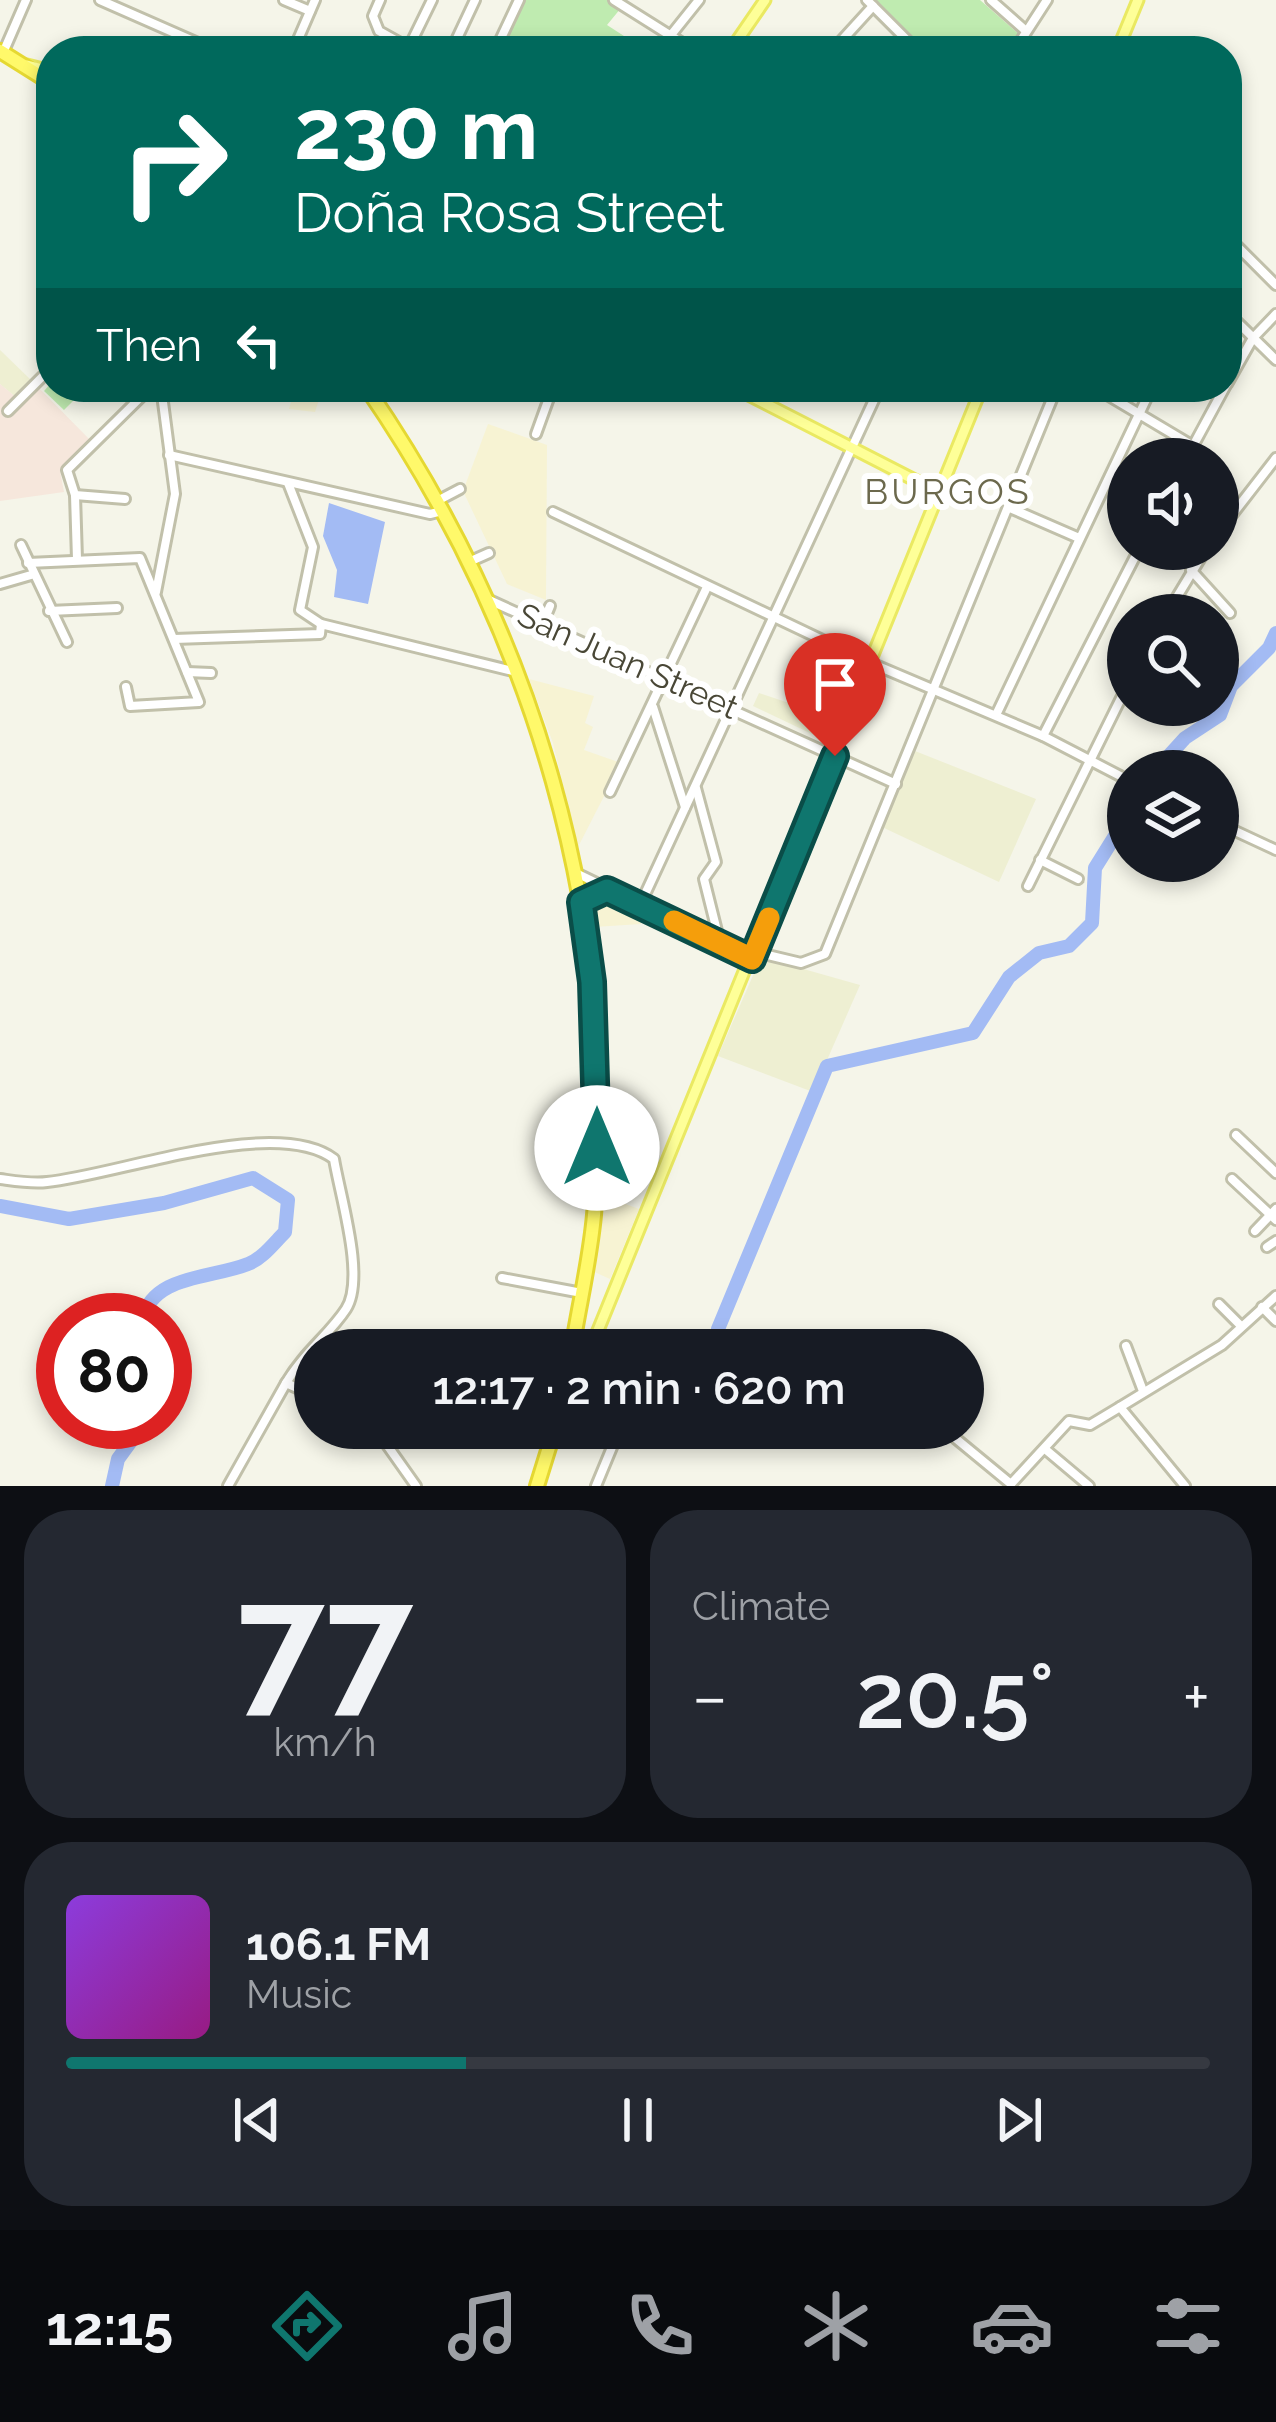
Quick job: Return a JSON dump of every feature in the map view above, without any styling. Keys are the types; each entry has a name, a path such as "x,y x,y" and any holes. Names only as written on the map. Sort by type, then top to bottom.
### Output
{"highway":[{"path":"2,52 36,73"},
{"path":"376,402 471,561 519,672 556,776 581,902 598,1121 593,1219 576,1329"},
{"path":"536,1486 548,1449"}],"main road":[{"path":"740,36 765,0"},
{"path":"1124,36 1138,0"},
{"path":"23,64 36,67"},
{"path":"763,402 942,494"},
{"path":"599,1329 976,402"}],"street":[{"path":"2,52 26,0"},
{"path":"101,0 183,36"},
{"path":"284,0 310,12"},
{"path":"300,36 315,0"},
{"path":"380,0 373,16 379,31 388,36"},
{"path":"418,36 432,0"},
{"path":"458,36 475,0"},
{"path":"502,36 519,0"},
{"path":"614,0 671,35 699,0"},
{"path":"991,0 1026,32"},
{"path":"1023,36 1047,0"},
{"path":"844,36 870,3 903,36"},
{"path":"1242,254 1276,286"},
{"path":"1242,356 1252,338 1276,314"},
{"path":"1242,328 1276,360"},
{"path":"8,411 36,383"},
{"path":"77,559 75,495 67,470 136,402"},
{"path":"155,595 176,494 163,402"},
{"path":"536,434 548,402"},
{"path":"640,905 873,402"},
{"path":"575,873 720,944 801,963 825,954 1051,402"},
{"path":"1122,402 1181,438"},
{"path":"996,716 1145,402"},
{"path":"1197,438 1217,402"},
{"path":"169,455 430,514 460,489"},
{"path":"1239,506 1276,458"},
{"path":"287,482 313,547 300,610 321,624 519,672"},
{"path":"75,495 125,499"},
{"path":"1010,508 1079,538"},
{"path":"553,512 872,664 1043,736 1107,768"},
{"path":"21,545 31,574 68,642"},
{"path":"471,561 489,553"},
{"path":"28,563 140,558 199,702 130,706 126,688"},
{"path":"1043,736 1128,570"},
{"path":"1192,570 1213,594"},
{"path":"0,584 31,574"},
{"path":"610,792 707,587"},
{"name":"San Juan Street","path":"489,600 896,784"},
{"path":"543,623 550,606"},
{"path":"49,611 117,608"},
{"path":"174,639 320,634 321,624"},
{"path":"188,672 212,673"},
{"path":"652,705 685,808"},
{"path":"1028,886 1107,723"},
{"path":"695,787 716,862 704,879 720,944"},
{"path":"1239,833 1276,850"},
{"path":"1040,860 1078,879"},
{"path":"581,902 607,890"},
{"path":"1236,1135 1276,1173"},
{"path":"0,1179 43,1183 254,1144 322,1150 334,1159 356,1286 346,1310 305,1350 228,1486"},
{"path":"1232,1179 1274,1214 1255,1231"},
{"path":"502,1278 582,1293"},
{"path":"968,1449 1008,1483 1069,1421 1090,1425 1120,1407 1222,1345 1276,1296"},
{"path":"1219,1304 1240,1325"},
{"path":"1262,1307 1276,1321"},
{"path":"1126,1346 1143,1390"},
{"path":"286,1383 294,1387"},
{"path":"1120,1407 1185,1486"},
{"path":"390,1449 416,1486"},
{"path":"596,1486 611,1449"},
{"path":"1045,1449 1089,1486"}],"shaded area":[{"path":"0,350 33,382 17,398 0,384"},
{"path":"33,382 36,402 53,402 90,440 60,471 64,492 0,501 0,384 17,398"},
{"path":"291,402 318,402 315,412 289,409"},
{"path":"488,424 547,445 546,600 507,584 463,491"},
{"path":"529,679 594,696 585,723 593,727 584,750 621,763 578,847 553,743"},
{"path":"759,693 807,709 839,730 833,744 753,706"},
{"path":"915,751 1036,799 999,882 882,827"},
{"path":"609,893 641,907 641,924 594,927 591,898"},
{"path":"761,957 860,985 813,1092 718,1056"},
{"path":"599,1194 639,1209 610,1279 590,1270"}],"green space":[{"path":"525,0 608,0 621,8 607,25 624,36 507,36"},
{"path":"876,0 980,0 1019,34 1018,36 912,36"}],"water":[{"path":"329,503 385,522 368,604 334,597 337,570 323,536"}],"waterway":[{"path":"1174,750 1220,715 1231,686 1269,648 1276,633"},
{"path":"718,1329 827,1066 973,1033 1009,977 1039,953 1069,946 1092,923 1095,868 1107,849"},
{"path":"0,1206 69,1219 164,1203 253,1178 288,1200 285,1232 263,1255 160,1293"},
{"path":"112,1486 125,1449"}],"slow traffic":[{"path":"674,921 752,959 769,918"}],"district":[{"name":"BURGOS","path":"948,491"}],"route":[{"path":"597,1148 592,982 581,902 607,890 752,959 835,756"}]}
